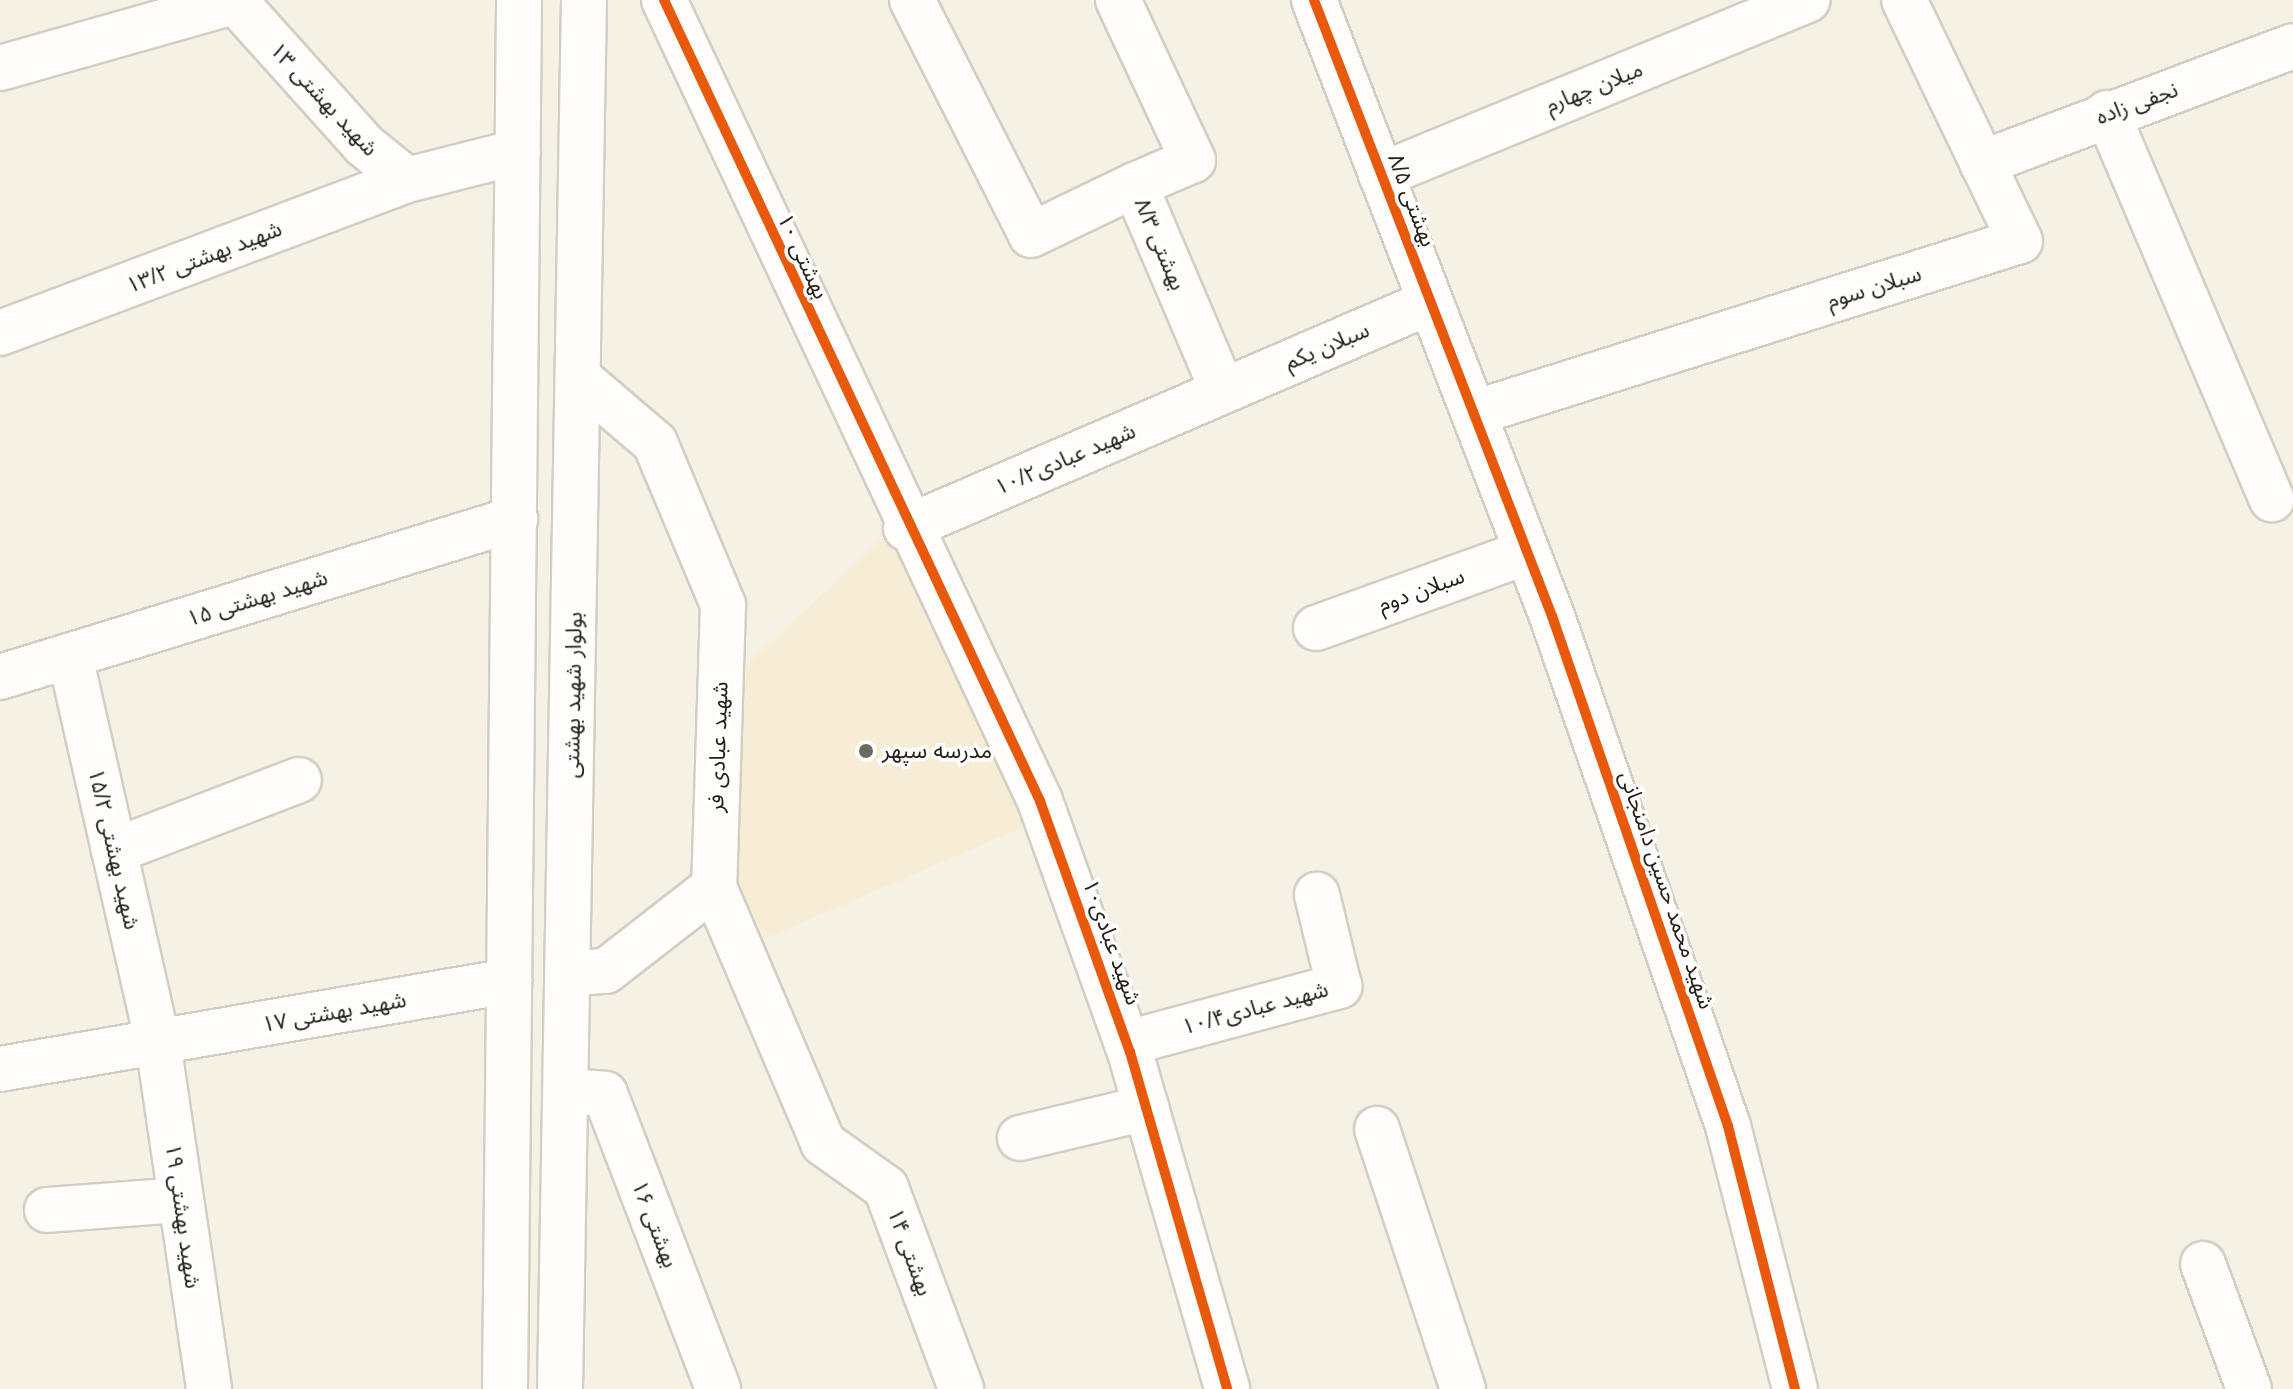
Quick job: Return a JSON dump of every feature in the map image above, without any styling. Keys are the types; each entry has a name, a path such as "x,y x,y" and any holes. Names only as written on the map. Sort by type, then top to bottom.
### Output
{"street":[{"path":"505,1389 519,0"},
{"name":"بولوار شهید بهشتی","path":"560,1389 584,0"},
{"name":"بهشتی ۱۰","path":"664,0 906,528"},
{"path":"912,0 1031,235 1135,185"},
{"name":"بهشتی ۸/۳","path":"1118,0 1193,160 1135,185 1223,391"},
{"name":"بهشتی ۸/۵","path":"1314,0 1474,413"},
{"name":"میلان چهارم","path":"1381,175 1807,0"},
{"name":"سبلان سوم","path":"1474,413 2020,241 1904,0"},
{"path":"0,68 234,1"},
{"name":"شهید بهشتی ۱۳","path":"234,1 364,145 407,180"},
{"name":"نجفی زاده","path":"1982,163 2107,113 2293,46"},
{"path":"2107,113 2272,499"},
{"path":"407,180 518,152"},
{"name":"شهید بهشتی ۱۳/۲","path":"0,333 407,180"},
{"name":"سبلان یکم","path":"1223,391 1430,302"},
{"name":"شهید عبادی فر","path":"579,378 655,443 723,605 714,887 823,1143"},
{"name":"شهید عبادی۱۰/۲","path":"906,528 1223,391"},
{"name":"شهید محمد حسین دامنجانی","path":"1474,413 1527,552 1728,1126 1795,1389"},
{"name":"شهید بهشتی ۱۵","path":"0,677 515,519"},
{"name":"شهید عبادی۱۰","path":"906,528 1040,801 1127,1043 1227,1389"},
{"name":"سبلان دوم","path":"1316,628 1527,552"},
{"name":"شهید بهشتی ۱۵/۲","path":"70,656 158,1043"},
{"path":"114,851 299,780"},
{"path":"568,974 606,971 714,887"},
{"name":"شهید عبادی۱۰/۴","path":"1127,1043 1339,986 1317,895"},
{"name":"شهید بهشتی ۱۷","path":"0,1069 509,981"},
{"name":"شهید بهشتی ۱۹","path":"158,1043 209,1389"},
{"name":"بهشتی ۱۶","path":"566,1091 605,1094 718,1389"},
{"path":"1020,1138 1146,1108"},
{"path":"1377,1129 1463,1389"},
{"name":"بهشتی ۱۴","path":"823,1143 886,1188 961,1389"},
{"path":"508,1167 565,1165"},
{"path":"47,1210 180,1200"},
{"path":"2203,1264 2249,1389"}],"shaded area":[{"name":"مدرسه سپهر","path":"894,528 1030,824 764,939 739,883 732,678"}],"cycle path":[{"path":"664,0 1040,801 1130,1052 1227,1389"},
{"path":"1314,0 1552,616 1728,1126 1795,1389"}],"place":[{"name":"مدرسه سپهر","path":"866,751"}]}
